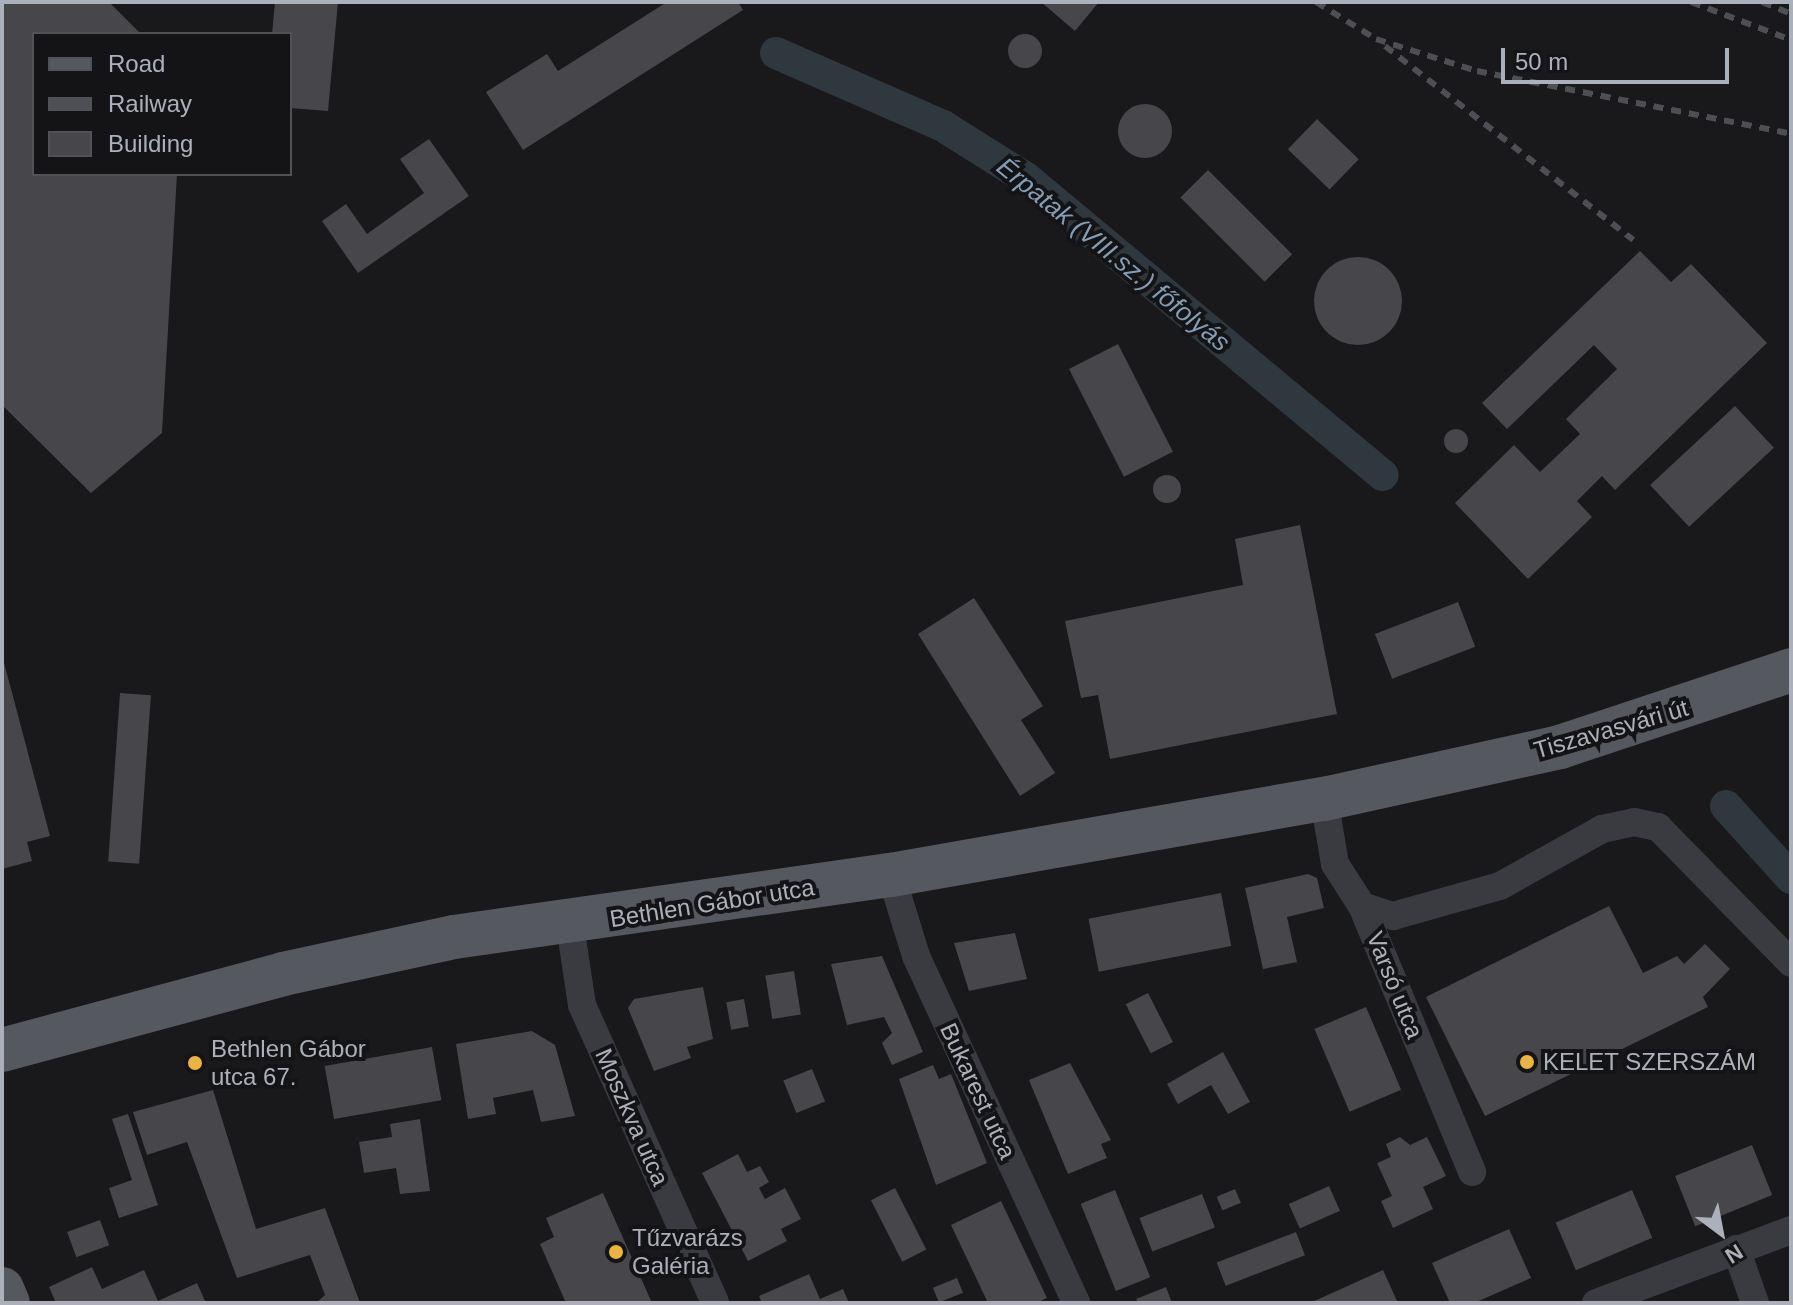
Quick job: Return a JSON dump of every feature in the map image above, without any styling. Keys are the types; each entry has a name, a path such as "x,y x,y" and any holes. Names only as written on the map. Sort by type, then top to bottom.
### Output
{"main road":[{"name":"Tiszavasvári út","path":"1427,777 1560,747 1791,670"},
{"name":"Bethlen Gábor utca","path":"9,1045 361,957 454,937 570,925 891,875 1324,799 1427,777"},
{"path":"2,1085 9,1045"},
{"path":"2,1289 8,1303"}],"street":[{"name":"Varsó utca","path":"1324,799 1335,864 1362,906 1472,1172"},
{"path":"1362,906 1393,916 1500,886 1537,872 1602,829 1634,822 1658,827 1791,963"},
{"name":"Bukarest utca","path":"891,875 916,956 1076,1303"},
{"name":"Moszkva utca","path":"570,925 582,1005 715,1303"},
{"path":"1596,1303 1791,1230"},
{"path":"1736,1249 1755,1303"}],"building":[{"path":"2,2 109,2 139,32 32,32 32,176 177,176 162,433 91,493 2,405"},
{"path":"275,2 338,2 328,111 292,108 292,32 272,32"},
{"path":"667,2 738,2 743,10 523,150 486,92 547,54 558,71"},
{"path":"1041,2 1099,2 1075,31"},
{"path":"1025,34 1037,39 1042,51 1037,63 1025,68 1013,63 1008,51 1013,39"},
{"path":"1145,104 1164,112 1172,131 1164,150 1145,158 1126,150 1118,131 1126,112"},
{"path":"1317,119 1359,159 1330,190 1288,149"},
{"path":"429,139 469,196 358,273 322,221 346,204 367,234 424,193 400,159"},
{"path":"1208,170 1292,254 1265,282 1180,198"},
{"path":"1640,251 1671,282 1691,264 1767,343 1615,490 1602,476 1577,501 1592,517 1528,579 1455,503 1514,445 1540,472 1580,434 1566,419 1617,369 1594,345 1507,429 1482,403"},
{"path":"1358,257 1383,264 1395,276 1402,301 1395,326 1383,338 1358,345 1333,338 1321,326 1314,301 1321,276 1333,264"},
{"path":"1118,344 1173,452 1124,477 1069,369"},
{"path":"1735,406 1774,448 1689,527 1650,485"},
{"path":"1456,429 1465,432 1468,441 1465,450 1456,453 1447,450 1444,441 1447,432"},
{"path":"1167,475 1177,479 1181,489 1177,499 1167,503 1157,499 1153,489 1157,479"},
{"path":"1300,525 1337,714 1110,759 1098,695 1081,698 1065,621 1243,585 1235,539"},
{"path":"974,598 1043,706 1021,720 1055,773 1020,796 918,634"},
{"path":"1458,602 1475,647 1392,679 1375,634"},
{"path":"2,655 50,836 27,842 32,861 2,869"},
{"path":"120,693 151,695 139,864 108,862"},
{"path":"1308,874 1317,878 1324,908 1287,917 1297,962 1263,969 1245,888"},
{"path":"1221,893 1231,946 1099,972 1088,919"},
{"name":"KELET SZERSZÁM","path":"1609,906 1643,973 1677,956 1684,964 1705,944 1730,969 1703,997 1708,1007 1485,1116 1426,997"},
{"path":"1015,933 1027,979 969,991 954,943"},
{"path":"882,956 923,1052 892,1065 882,1043 892,1033 884,1017 847,1025 831,964"},
{"path":"794,971 801,1014 772,1019 765,976"},
{"path":"703,987 713,1039 687,1047 691,1058 654,1071 628,1008 634,999"},
{"path":"1148,993 1173,1042 1151,1053 1126,1004"},
{"path":"744,999 749,1027 731,1030 726,1002"},
{"path":"1366,1007 1401,1090 1350,1112 1314,1029"},
{"path":"532,1031 555,1045 575,1116 541,1122 533,1090 493,1098 496,1114 468,1119 456,1044"},
{"path":"432,1047 441,1100 334,1119 325,1066"},
{"path":"1223,1052 1250,1102 1228,1114 1211,1085 1178,1104 1167,1084"},
{"path":"1070,1063 1111,1140 1101,1144 1107,1158 1068,1174 1029,1080"},
{"path":"933,1065 939,1079 951,1074 987,1163 936,1185 899,1079"},
{"path":"812,1069 825,1101 796,1113 783,1081"},
{"path":"213,1090 256,1229 325,1208 360,1303 316,1303 325,1295 310,1255 237,1278 187,1142 147,1155 133,1112"},
{"path":"128,1114 158,1205 119,1218 109,1188 132,1180 112,1119"},
{"path":"420,1119 430,1191 400,1194 396,1168 364,1173 359,1142 392,1137 390,1124"},
{"path":"1400,1137 1410,1145 1427,1137 1446,1176 1423,1187 1433,1209 1393,1228 1381,1201 1392,1196 1377,1163 1391,1157 1386,1144"},
{"path":"1752,1145 1772,1195 1695,1226 1675,1176"},
{"path":"738,1154 747,1172 760,1166 769,1182 759,1188 765,1199 785,1188 801,1219 781,1229 787,1241 748,1261 702,1173"},
{"path":"1329,1186 1340,1211 1300,1229 1289,1204"},
{"path":"895,1188 926,1249 902,1262 871,1200"},
{"path":"1235,1189 1241,1203 1222,1211 1217,1197"},
{"path":"1115,1190 1150,1277 1116,1291 1081,1204"},
{"path":"1632,1190 1652,1238 1576,1270 1556,1222"},
{"path":"603,1193 652,1303 566,1303 540,1244 554,1237 546,1218"},
{"path":"1202,1194 1215,1228 1152,1252 1139,1218"},
{"path":"1001,1201 1047,1298 1036,1303 988,1303 951,1225"},
{"path":"100,1220 109,1245 76,1257 67,1232"},
{"path":"1509,1229 1531,1278 1474,1303 1450,1303 1432,1263"},
{"path":"1296,1232 1305,1255 1226,1286 1217,1262"},
{"path":"92,1267 102,1289 144,1270 158,1301 197,1283 206,1303 56,1303 49,1287"},
{"path":"1383,1270 1398,1303 1310,1303"},
{"path":"809,1274 820,1299 843,1289 849,1303 762,1303 759,1296"},
{"path":"957,1278 963,1293 939,1303 933,1288"},
{"path":"1166,1287 1172,1303 1138,1303 1136,1299"}],"waterway":[{"name":"Érpatak (VIII.sz.) főfolyás","path":"776,53 943,126 1026,178 1382,475"},
{"name":"Érpatak (VIII.sz.) főfolyás","path":"1726,806 1791,878"}],"railway":[{"path":"1316,2 1376,39 1477,71 1791,134"},
{"path":"1691,2 1791,40"},
{"path":"1762,2 1791,14"},
{"path":"1385,46 1633,240"}],"place":[{"name":"KELET SZERSZÁM","path":"1527,1062"},
{"name":"Bethlen Gábor utca 67.","path":"195,1063"},
{"name":"Tűzvarázs Galéria","path":"616,1252"}]}
